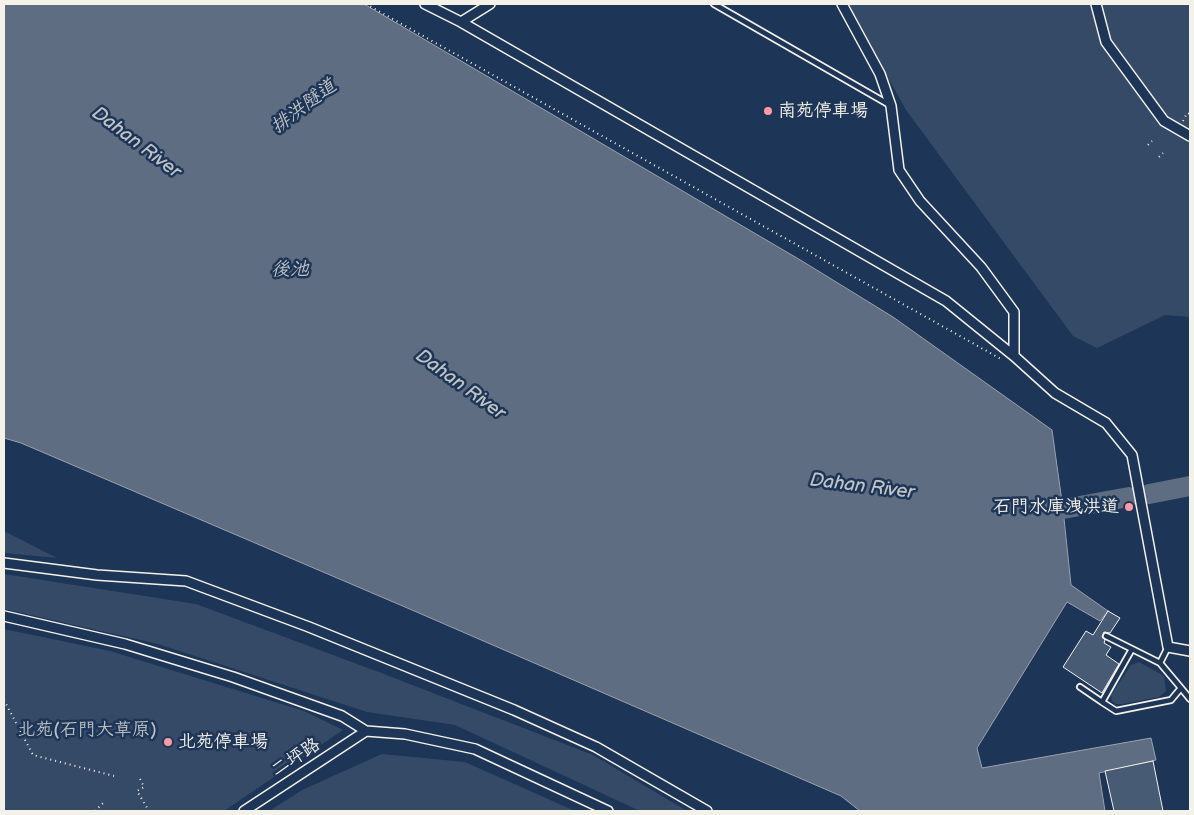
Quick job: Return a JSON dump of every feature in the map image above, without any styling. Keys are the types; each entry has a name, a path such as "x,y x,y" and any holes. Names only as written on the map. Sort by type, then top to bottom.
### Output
{"street":[{"path":"425,4 461,22 946,301 1014,356 1055,393 1106,423 1132,455 1168,647 1190,651"},
{"path":"461,22 490,4"},
{"path":"842,4 880,74 891,106 899,170 920,201 981,267 1014,312 1014,356"},
{"path":"1096,4 1106,42 1164,121 1190,136"},
{"path":"4,563 97,575 186,582 309,627 514,710 596,747 707,811"},
{"path":"4,616 125,644 233,677 342,716 366,731 405,734 475,749 608,811"},
{"name":"二坪路","path":"244,811 366,731"}],"lane":[{"path":"714,4 891,106"},
{"path":"1106,636 1160,663 1190,699"},
{"path":"1160,663 1168,647"},
{"path":"1102,702 1132,649"},
{"path":"1080,687 1116,711 1171,700 1181,688"}],"path":[{"path":"366,4 940,326 1003,360 1014,356"},
{"path":"1148,145 1152,141"},
{"path":"1159,157 1163,153"},
{"path":"4,700 33,755 114,776"},
{"path":"140,779 144,787 137,791 149,811"},
{"path":"95,811 103,804"}],"green space":[{"path":"847,4 1190,4 1190,317 1165,315 1097,348 1073,336 906,110"},
{"path":"4,531 57,558 4,553"},
{"path":"4,574 196,604 593,755 687,811 640,811 455,725 367,712 158,644 4,609"},
{"name":"北苑(石門大草原)","path":"4,629 110,651 304,711 343,730 224,811 4,811"},
{"path":"1139,662 1164,676 1166,691 1159,697 1116,704 1112,701 1111,695 1131,665"},
{"path":"382,754 465,762 575,811 269,811 302,790"}],"water":[{"name":"後池","path":"4,4 364,4 802,261 893,317 1052,430 1071,585 1108,611 1100,621 1067,602 977,748 982,768 1151,738 1156,760 1099,773 1105,811 860,811 841,796 412,610 21,443 4,438"}],"building":[{"path":"1108,611 1120,618 1110,633 1104,632 1102,637 1105,640 1104,643 1111,647 1106,655 1119,664 1102,693 1063,667 1086,631 1093,635"},
{"path":"1153,761 1163,811 1114,811 1105,771"}],"waterway":[{"name":"Dahan River","path":"1149,494 1190,486"},
{"name":"Dahan River","path":"1037,507 1063,509 1129,497"}],"place":[{"name":"南苑停車場","path":"768,111"},
{"name":"石門水庫洩洪道","path":"1129,507"},
{"name":"北苑停車場","path":"168,742"}],"water label":[{"name":"排洪隧道","path":"304,107"}]}
